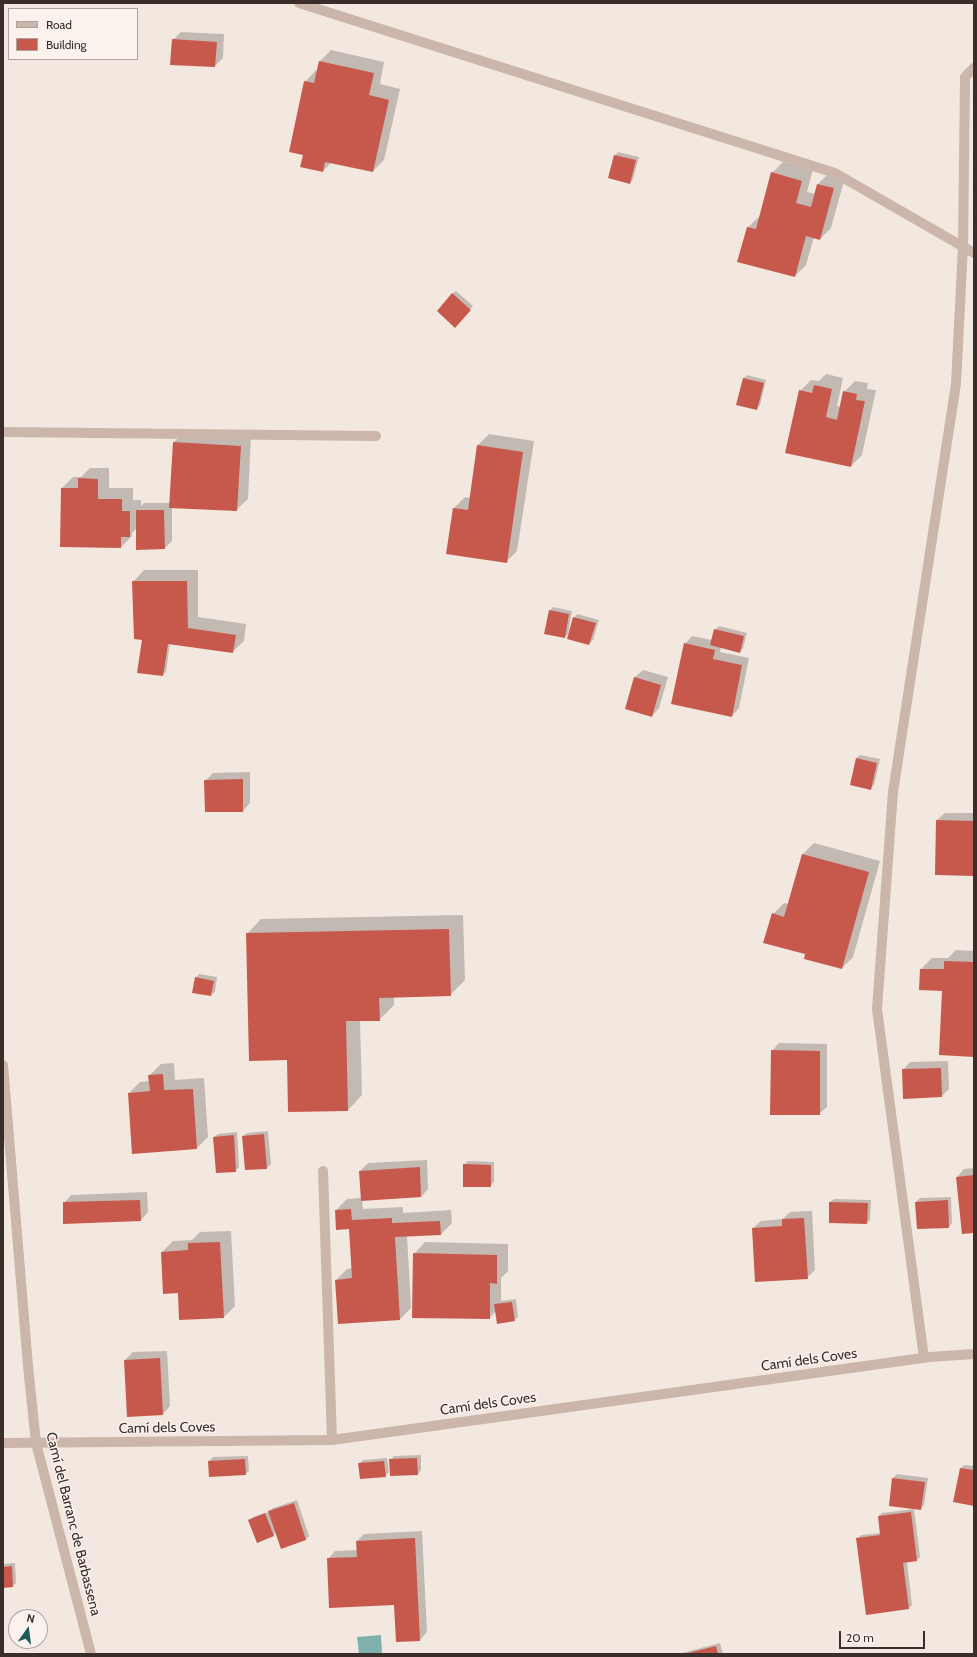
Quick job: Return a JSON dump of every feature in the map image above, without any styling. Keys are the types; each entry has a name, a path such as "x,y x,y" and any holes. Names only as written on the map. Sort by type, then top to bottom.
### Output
{"street":[{"path":"299,3 835,173 974,253"},
{"path":"924,1358 877,1009 893,792 956,384 963,246 965,78 974,68"},
{"path":"3,432 376,436"},
{"name":"Camí del Barranc de Barbassena","path":"3,1066 28,1366 36,1443 91,1654"},
{"path":"323,1171 332,1440"},
{"name":"Camí dels Coves","path":"3,1444 332,1440 924,1358 974,1354"}],"water":[{"path":"381,1635 382,1654 359,1654 357,1637"}],"building":[{"path":"172,39 217,42 215,67 170,65"},
{"path":"319,61 374,73 369,95 389,100 373,172 325,162 323,172 300,167 303,155 289,152 304,81 314,83"},
{"path":"614,155 636,160 630,184 608,178"},
{"path":"771,172 802,181 796,203 811,207 817,184 834,188 820,240 806,236 795,277 737,262 747,227 756,229"},
{"path":"452,293 471,310 455,328 437,311"},
{"path":"743,378 764,383 757,410 736,405"},
{"path":"814,385 832,389 826,417 837,420 843,391 857,394 856,400 865,401 851,467 785,453 799,390 812,393"},
{"path":"173,442 241,446 237,511 169,508"},
{"path":"477,445 523,452 507,563 446,554 453,508 468,510"},
{"path":"78,478 98,479 98,499 122,499 122,511 130,511 130,537 121,537 121,548 60,547 61,488 78,488"},
{"path":"136,510 164,510 165,549 136,550"},
{"path":"132,581 187,581 188,628 236,635 233,653 168,644 163,676 137,673 142,640 134,639"},
{"path":"549,610 569,614 565,638 544,634"},
{"path":"573,617 596,623 589,645 567,639"},
{"path":"714,629 744,636 740,653 710,645"},
{"path":"684,643 715,650 713,659 742,665 732,717 671,704"},
{"path":"634,677 661,685 652,717 625,709"},
{"path":"856,758 877,763 871,790 850,785"},
{"path":"243,779 243,812 205,812 204,780"},
{"path":"936,820 974,821 974,876 935,875"},
{"path":"802,854 869,872 842,969 804,959 805,954 763,943 772,913 784,917"},
{"path":"449,929 451,996 379,998 380,1021 346,1021 348,1111 288,1112 287,1060 249,1061 246,933"},
{"path":"944,961 974,962 974,1057 939,1055 942,991 919,990 920,969 944,969"},
{"path":"195,977 214,981 211,996 192,993"},
{"path":"771,1050 820,1051 820,1115 770,1115"},
{"path":"941,1068 942,1097 903,1099 902,1069"},
{"path":"163,1074 164,1090 193,1089 197,1149 132,1154 128,1093 150,1091 148,1075"},
{"path":"264,1134 267,1169 245,1170 242,1136"},
{"path":"234,1135 236,1172 216,1173 213,1137"},
{"path":"463,1164 491,1165 491,1187 463,1187"},
{"path":"420,1167 421,1197 361,1201 359,1171"},
{"path":"974,1175 974,1233 962,1234 956,1177"},
{"path":"140,1200 141,1221 63,1224 63,1202"},
{"path":"948,1200 949,1228 917,1229 915,1202"},
{"path":"829,1202 868,1203 867,1224 829,1223"},
{"path":"351,1209 352,1220 392,1218 392,1223 440,1221 441,1235 395,1237 400,1320 338,1324 335,1280 352,1278 349,1229 336,1230 335,1210"},
{"path":"804,1218 808,1279 755,1282 752,1228 782,1226 782,1219"},
{"path":"220,1242 224,1318 179,1320 178,1293 163,1294 161,1252 188,1250 188,1243"},
{"path":"413,1253 497,1255 497,1284 490,1283 490,1319 412,1318"},
{"path":"512,1302 515,1321 497,1324 494,1304"},
{"path":"160,1358 163,1415 127,1417 124,1360"},
{"path":"417,1458 418,1475 390,1476 389,1459"},
{"path":"245,1459 246,1475 209,1477 208,1461"},
{"path":"384,1461 386,1477 360,1479 358,1463"},
{"path":"960,1468 974,1470 974,1506 953,1502"},
{"path":"892,1478 925,1482 921,1510 889,1506"},
{"path":"294,1503 306,1540 281,1549 268,1511"},
{"path":"911,1512 917,1561 903,1563 909,1609 866,1615 856,1538 880,1535 878,1516"},
{"path":"265,1513 274,1536 257,1543 248,1520"},
{"path":"415,1538 420,1641 396,1642 394,1605 329,1608 327,1558 357,1557 356,1541"},
{"path":"12,1566 13,1587 3,1588 3,1567"},
{"path":"716,1646 718,1654 688,1654 688,1653"}]}
